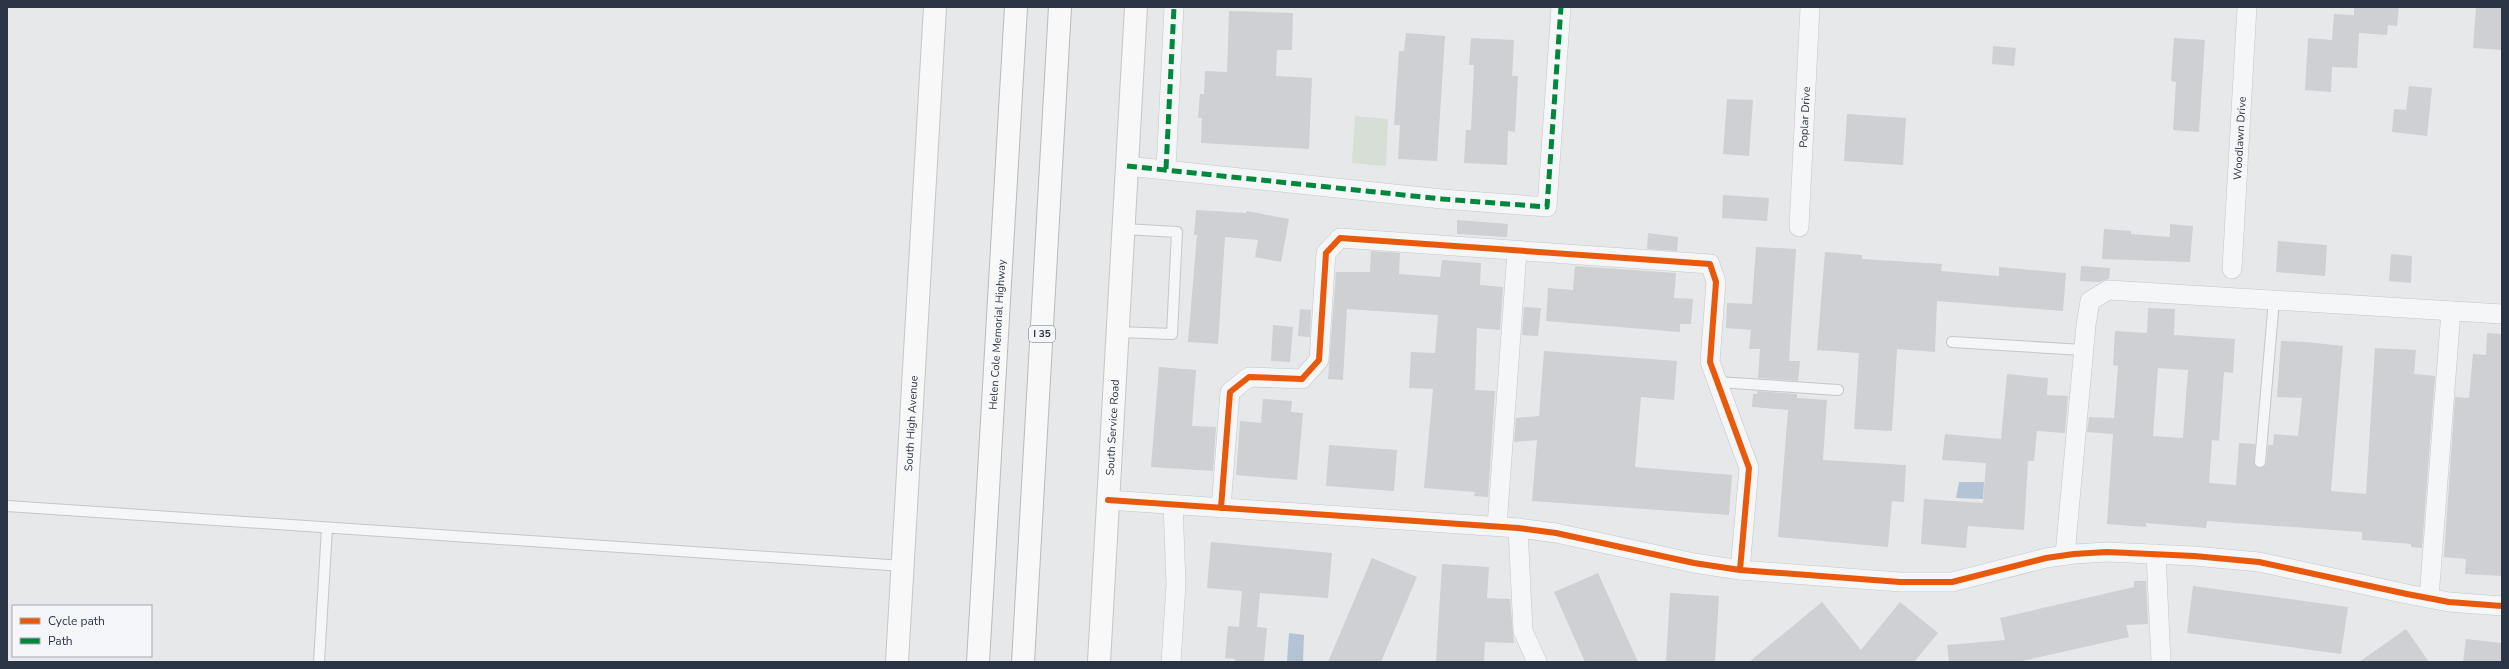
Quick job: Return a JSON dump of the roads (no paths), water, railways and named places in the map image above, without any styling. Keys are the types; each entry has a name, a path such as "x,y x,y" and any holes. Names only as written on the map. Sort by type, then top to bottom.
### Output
{"main road":[{"name":"South High Avenue","path":"897,662 935,7"},
{"name":"Helen Cole Memorial Highway","path":"978,662 1016,7"},
{"name":"I 35","path":"1023,662 1060,7"},
{"name":"South Service Road","path":"1099,662 1136,7"}],"street":[{"path":"1166,169 1174,7"},
{"path":"1127,166 1442,199 1548,207 1561,7"},
{"name":"Poplar Drive","path":"1799,227 1810,7"},
{"name":"Woodlawn Drive","path":"2232,270 2247,7"},
{"path":"1221,508 1230,392 1249,377 1302,379 1319,360 1326,253 1340,238 1710,264 1716,282 1710,362 1749,468 1740,570"},
{"path":"1497,526 1517,251"},
{"path":"2065,555 2083,350 2090,301 2108,290 2502,314"},
{"path":"2429,598 2451,311"},
{"path":"1108,500 1518,528 1556,533 1694,563 1740,570 1864,580 1938,583 2065,555 2107,552 2156,554 2259,562 2429,598 2502,606"},
{"path":"1171,662 1176,584 1173,504"},
{"path":"1518,528 1523,631 1538,662"},
{"path":"2156,554 2161,662"}],"lane":[{"path":"1118,332 1172,334 1177,232 1124,229"},
{"path":"2260,462 2274,300"},
{"path":"1952,342 2083,350"},
{"path":"1718,382 1838,390"},
{"path":"7,506 903,566"},
{"path":"319,662 327,528"}],"water":[{"path":"1959,482 1984,482 1983,499 1956,498"},
{"path":"1289,633 1304,635 1303,662 1287,662"}]}
